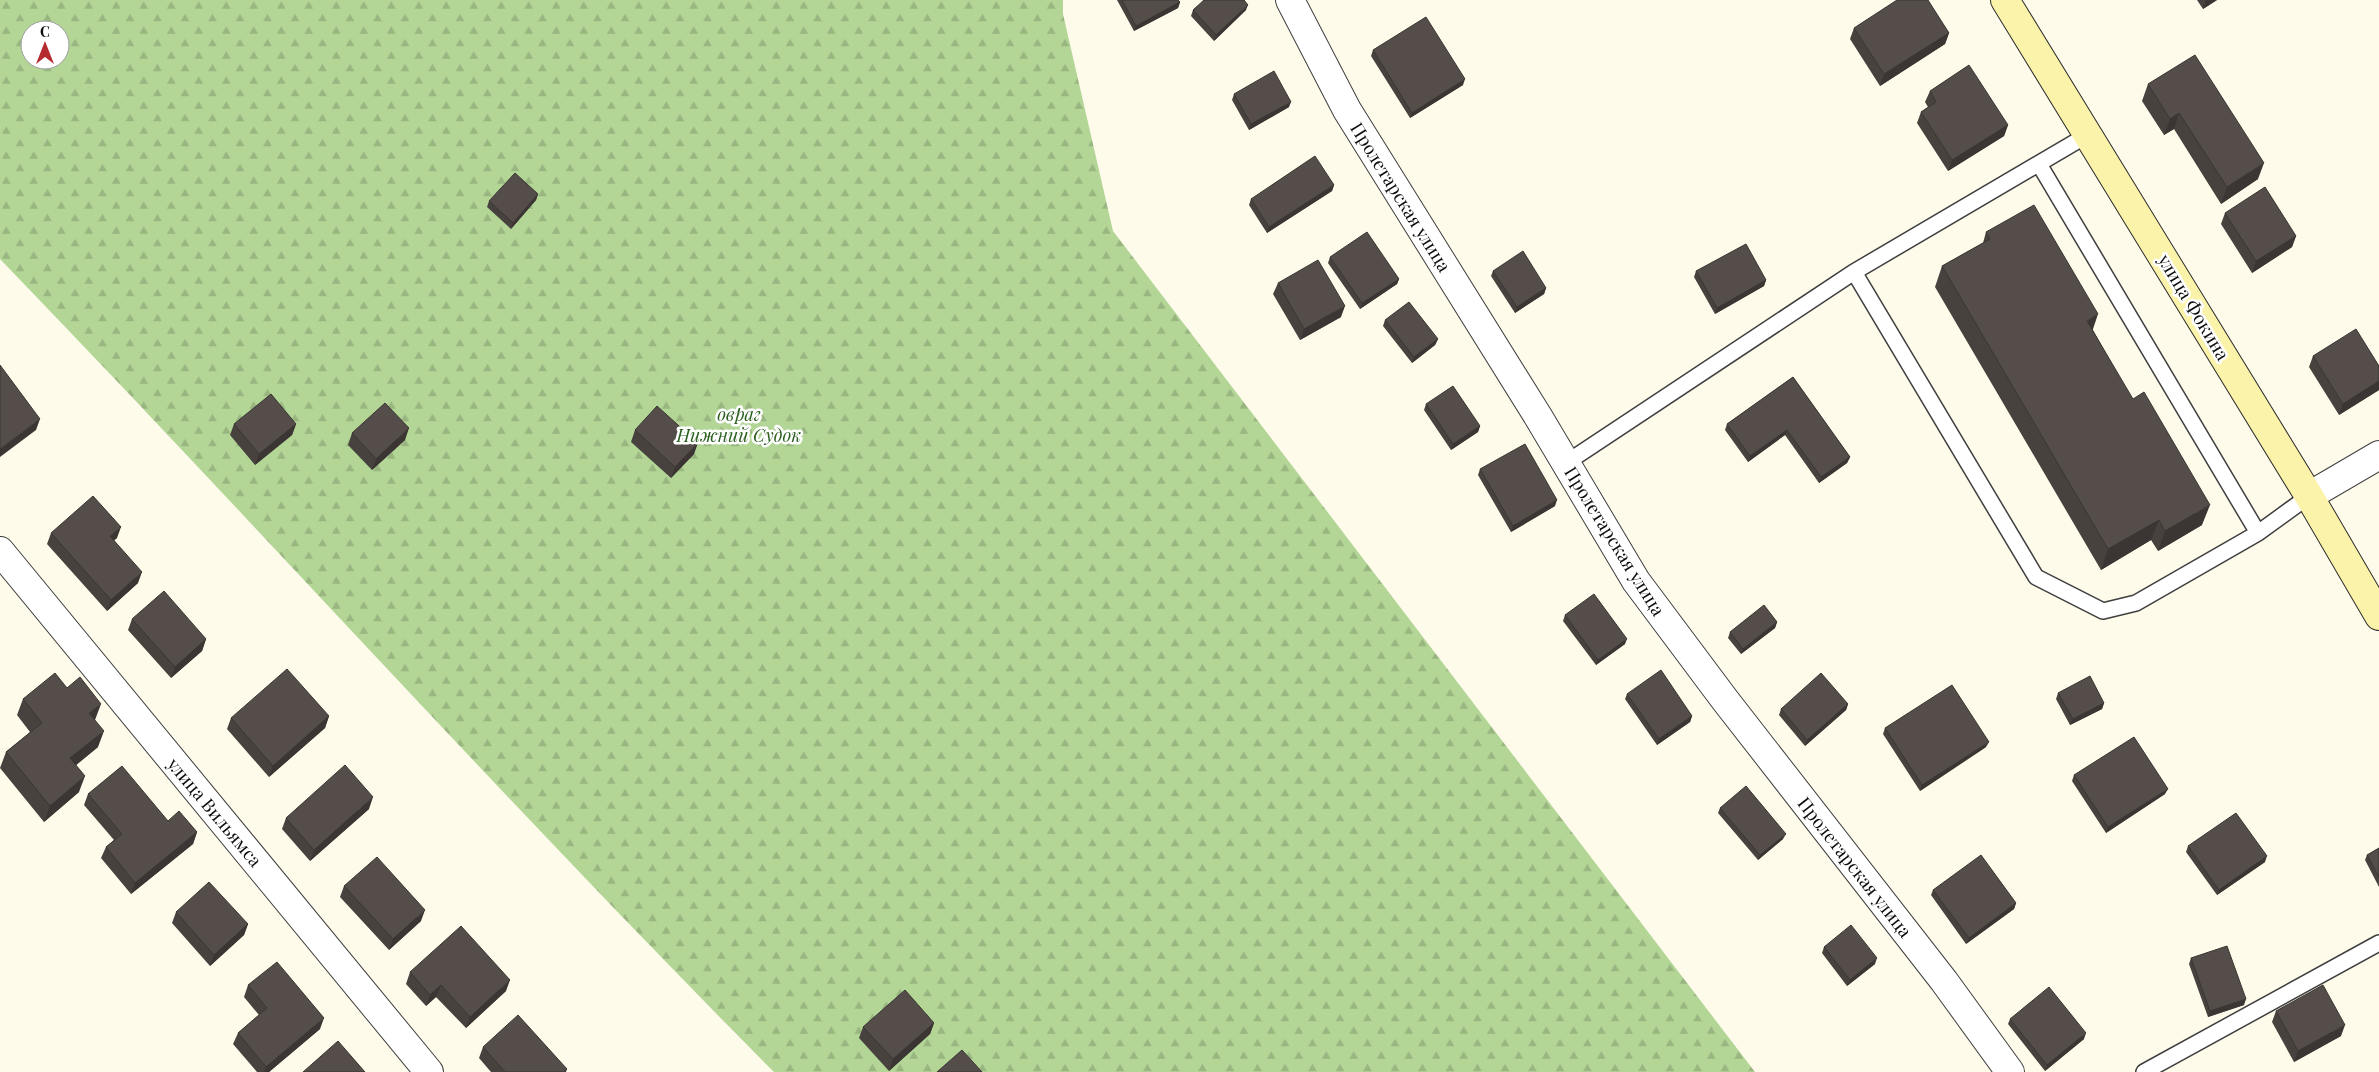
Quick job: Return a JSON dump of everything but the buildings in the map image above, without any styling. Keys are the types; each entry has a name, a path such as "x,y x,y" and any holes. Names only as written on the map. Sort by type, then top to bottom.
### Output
{"main road":[{"name":"улица Фокина","path":"2005,0 2043,65 2089,134 2309,496 2379,616"}],"street":[{"name":"Пролетарская улица","path":"1290,0 1347,110 1566,463 1636,581 1725,700 1944,981 2010,1072"},
{"path":"2309,496 2379,455"},
{"name":"улица Вильямса","path":"1,554 429,1072"}],"lane":[{"path":"1566,463 1854,272 2089,134"},
{"path":"2039,164 2258,533"},
{"path":"1854,272 2036,577 2103,611 2136,603 2258,533 2309,496"},
{"path":"2144,1072 2379,943"}],"green space":[{"name":"овраг Нижний Судок","path":"0,0 1063,0 1063,14 1113,231 1755,1072 774,1072 578,871 0,259"}]}
